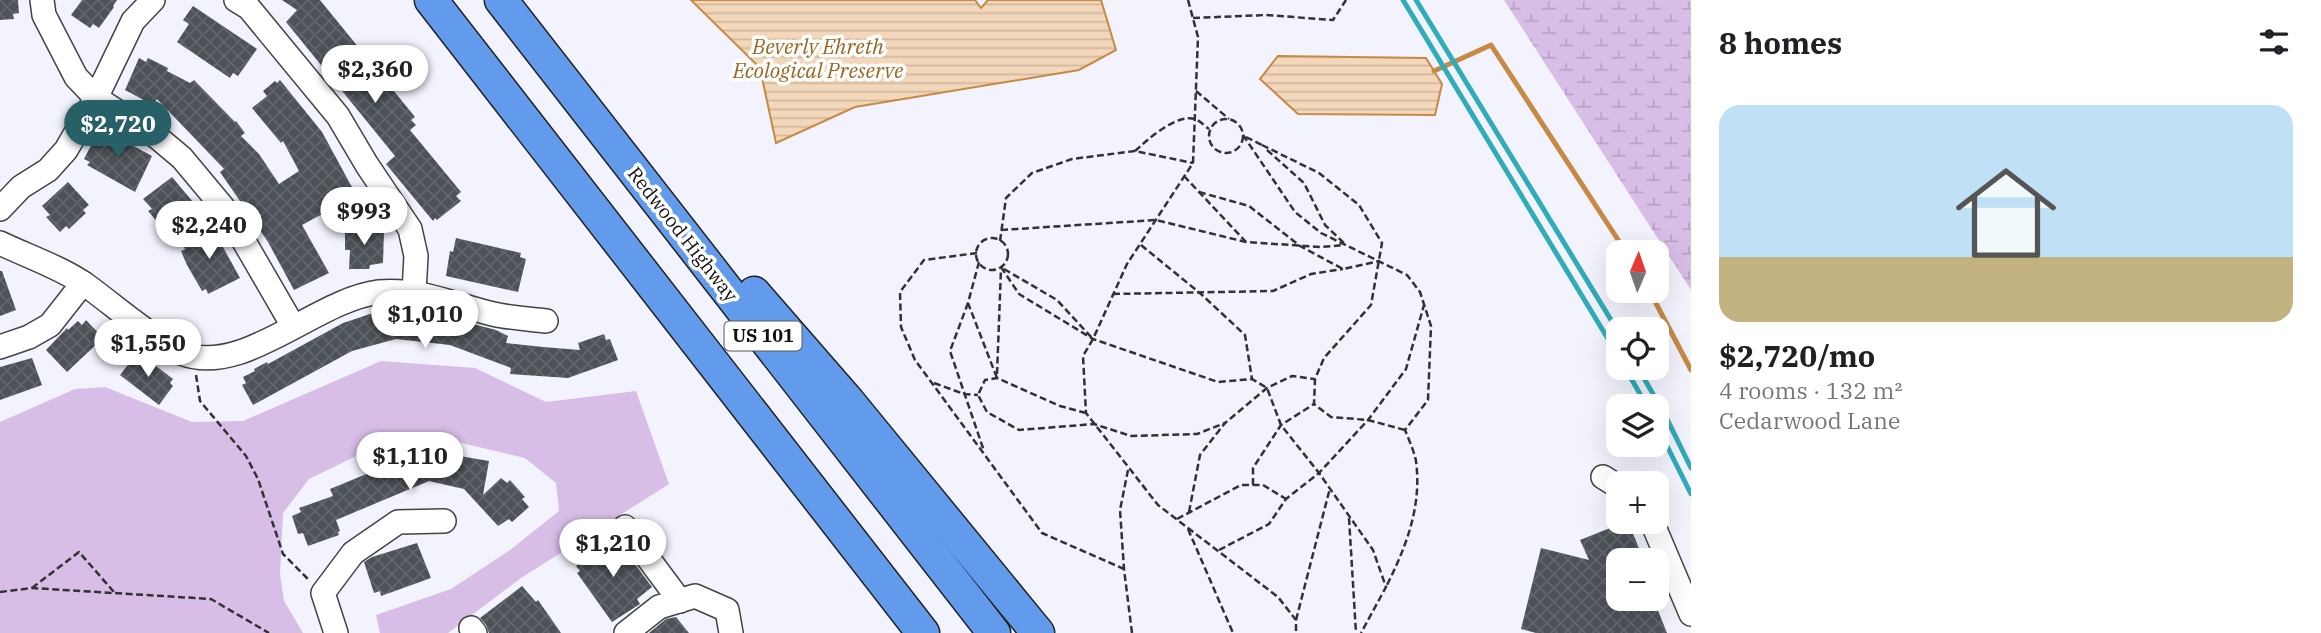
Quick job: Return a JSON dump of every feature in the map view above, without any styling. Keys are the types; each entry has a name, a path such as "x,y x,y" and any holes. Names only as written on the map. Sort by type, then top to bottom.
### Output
{"highway":[{"name":"US 101","path":"432,0 923,633"},
{"name":"Redwood Highway","path":"501,0 994,633"},
{"path":"531,39 848,401 1038,633"}],"street":[{"path":"42,0 44,15 76,77 96,98 157,137 182,158 227,212 293,326"},
{"path":"0,209 21,187 48,170 66,150 96,98 133,21 153,0"},
{"path":"236,0 248,8 338,116 410,229 416,256 414,292"},
{"path":"0,243 83,283 181,353 205,358 232,356 258,346 349,299 380,292 414,292 497,315 546,321"},
{"path":"0,347 29,337 50,324 83,283"},
{"path":"336,633 323,593 353,553 398,522 444,521"},
{"path":"625,527 680,601"},
{"path":"1657,534 1691,614"},
{"path":"626,633 659,607 695,596 727,610 731,633"}],"path":[{"path":"1188,0 1198,37 1193,163 1140,244 1083,356 1086,413 1158,505 1278,597 1296,620"},
{"path":"1193,18 1266,15 1334,20 1346,0"},
{"path":"1196,91 1239,124 1243,135 1295,212 1321,233 1407,275 1420,292 1432,326 1428,400 1405,430"},
{"path":"1228,118 1217,121 1210,130 1209,140 1212,145 1220,152 1236,150 1243,135"},
{"path":"1135,151 1155,132 1184,119 1195,119 1210,130"},
{"path":"1243,135 1318,173 1359,205 1382,243 1371,305 1324,358 1315,379 1314,404"},
{"path":"1262,145 1304,183 1325,225 1346,245"},
{"path":"979,262 992,270 1005,263 1008,253 1000,241 1006,198 1032,173 1072,159 1135,151 1193,163"},
{"path":"1184,177 1246,242"},
{"path":"1199,192 1249,206 1300,246 1343,269"},
{"path":"1001,230 1156,220 1246,242 1321,247 1346,245"},
{"path":"986,457 950,351 968,303 979,262 977,253 985,241 1000,241"},
{"path":"1140,244 1201,294 1245,335 1252,379"},
{"path":"977,253 924,260 900,292 901,327 915,360 1042,533 1124,569"},
{"path":"1113,294 1273,291 1311,274 1380,261"},
{"path":"1001,267 1057,300 1093,340"},
{"path":"1001,267 1019,294 1093,340 1218,382 1252,379 1266,388 1281,425 1319,473 1373,550 1386,587"},
{"path":"997,378 1001,267"},
{"path":"968,303 997,378"},
{"path":"1219,550 1269,524 1286,499 1319,473 1368,420 1406,369 1424,305"},
{"path":"192,355 200,401 246,456 258,480 283,554 323,593"},
{"path":"1189,512 1200,455 1226,424 1266,388 1292,376 1315,379"},
{"path":"978,395 985,380 997,378 1060,406 1086,413"},
{"path":"931,382 964,394 978,395"},
{"path":"978,395 988,412 1019,430 1094,424 1130,436 1197,434 1226,424"},
{"path":"1314,404 1331,417 1368,420 1405,430"},
{"path":"1253,485 1253,468 1281,425 1314,404"},
{"path":"1361,633 1404,551 1415,513 1416,461 1405,430"},
{"path":"1129,468 1120,510 1132,633"},
{"path":"1177,519 1241,485 1263,485 1286,499"},
{"path":"1296,633 1296,620 1330,488"},
{"path":"1349,515 1356,633"},
{"path":"1187,526 1233,633"},
{"path":"32,588 79,552 114,592"},
{"path":"0,592 32,588 211,599 269,633"}],"green space":[{"path":"1504,0 1691,0 1691,290 1670,257 1670,240 1659,240"},
{"path":"381,361 475,368 546,402 636,391 669,484 521,578 448,633 380,633 376,615 451,589 510,550 559,511 556,483 525,458 441,438 375,447 309,479 283,513 280,574 284,601 303,633 0,633 0,422 75,389 105,387 192,422 243,421"}],"water":[{"name":"Beverly Ehreth Ecological Preserve","path":"691,0 975,0 981,8 988,0 1101,0 1116,50 1079,70 855,107 776,143 760,68"},
{"path":"1278,56 1426,58 1442,84 1435,115 1298,114 1260,79"}],"building":[{"path":"0,0 18,0 19,13 13,14 14,19 0,20"},
{"path":"82,0 117,0 99,28 93,24 90,28 71,15"},
{"path":"282,0 320,0 415,117 411,120 416,125 410,130 461,192 456,196 461,201 433,221 386,164 395,156 286,22 297,10"},
{"path":"193,6 257,49 238,76 233,73 230,78 177,42 189,24 183,20"},
{"path":"139,58 146,62 148,58 190,83 194,80 236,121 245,133 241,136 259,154 279,184 299,171 283,141 281,143 252,108 267,96 263,91 280,80 322,132 359,200 329,219 326,212 302,225 329,273 294,290 268,242 220,172 224,169 157,99 153,105 125,90"},
{"path":"100,128 152,156 135,192 87,165 90,162 84,159"},
{"path":"172,177 193,202 166,226 162,222 159,224 148,211 152,209 143,199"},
{"path":"68,182 89,205 83,210 86,213 69,229 66,226 60,232 46,217 50,215 42,206"},
{"path":"345,226 384,231 383,263 370,265 369,269 349,269 350,250 345,250"},
{"path":"212,227 240,278 208,294 206,289 202,291 187,265 181,251 185,249 181,240"},
{"path":"456,238 521,253 520,257 526,259 518,292 446,276 450,251 453,252"},
{"path":"0,271 16,310 0,316"},
{"path":"388,312 389,317 411,312 439,313 496,330 508,336 506,343 543,347 580,350 578,343 604,334 606,340 610,339 618,360 568,378 510,374 511,368 450,345 396,339 352,351 253,405 242,385 246,383 243,377 255,371 254,369 343,323 373,313"},
{"path":"86,320 103,338 67,372 46,350 67,328 68,330 78,321 82,325"},
{"path":"140,354 173,379 170,383 173,386 159,405 120,375 134,357"},
{"path":"32,358 42,385 0,400 0,367"},
{"path":"425,450 489,461 483,495 501,478 507,483 510,480 525,497 522,499 529,507 512,522 509,519 498,526 464,489 429,481 336,520 339,535 308,546 303,533 298,534 292,516 301,512 299,508 333,496 330,489"},
{"path":"1606,530 1606,534 1633,534 1639,548 1606,548 1606,611 1658,611 1667,633 1536,633 1521,629 1541,548 1589,560 1580,540"},
{"path":"614,536 652,587 637,599 640,604 612,622 577,573 580,571 576,566"},
{"path":"417,543 431,578 381,596 380,591 374,593 364,562"},
{"path":"522,586 536,602 538,600 561,633 489,633 480,618"},
{"path":"676,617 689,633 649,633 666,619"}],"waterway":[{"path":"1434,71 1491,45 1618,240"},
{"path":"1656,303 1691,370"}],"railway":[{"path":"1403,0 1606,336"},
{"path":"1416,0 1609,317"},
{"path":"1632,380 1640,394"},
{"path":"1645,380 1691,468"},
{"path":"1669,450 1691,494"}]}
